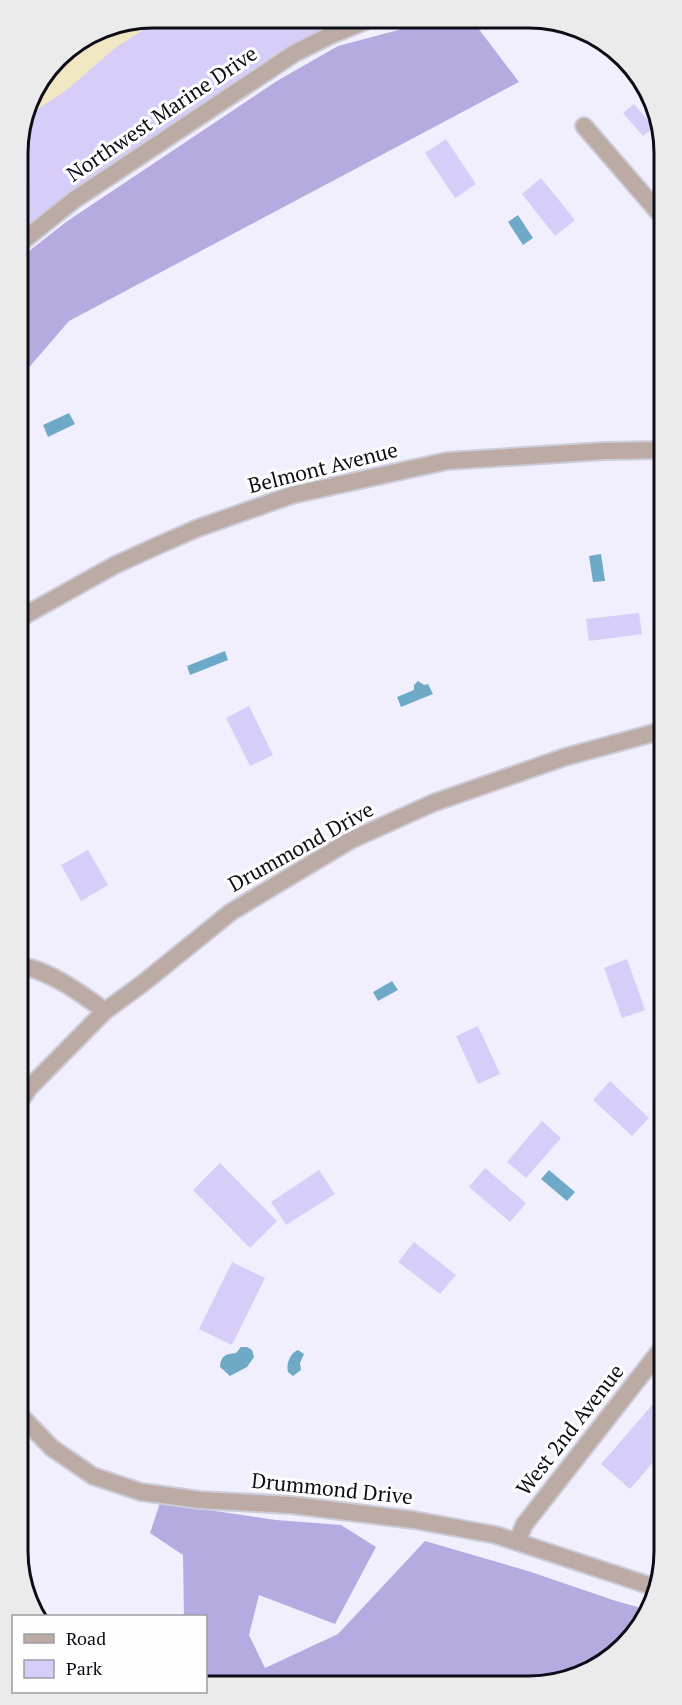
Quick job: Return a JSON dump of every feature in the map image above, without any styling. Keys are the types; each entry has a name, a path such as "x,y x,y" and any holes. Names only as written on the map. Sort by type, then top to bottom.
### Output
{"street":[{"name":"Northwest Marine Drive","path":"29,236 74,200 295,53 331,34 348,28"},
{"path":"584,126 654,207"},
{"name":"Belmont Avenue","path":"29,613 115,565 169,540 292,495 447,461 654,450"},
{"name":"Drummond Drive","path":"28,1089 105,1011 231,912 351,840 433,803 565,757 654,733"},
{"path":"28,967 81,993 105,1011"},
{"name":"West 2nd Avenue","path":"517,1542 525,1525 653,1360"},
{"name":"Drummond Drive","path":"28,1423 52,1448 93,1476 141,1492 200,1500 291,1505 414,1520 496,1535 649,1585"}],"green space":[{"path":"154,28 332,28 274,55 75,189 29,227 29,145 38,106 45,91 65,65 91,45 113,35"},
{"path":"634,104 649,121 651,130 643,136 623,113"},
{"path":"446,139 476,184 455,198 425,153"},
{"path":"541,178 575,220 555,236 522,194"},
{"path":"639,613 642,634 589,641 586,619"},
{"path":"249,706 273,755 250,766 226,718"},
{"path":"88,850 108,885 81,901 61,865"},
{"path":"627,959 645,1010 622,1018 604,968"},
{"path":"478,1026 500,1074 478,1084 456,1036"},
{"path":"610,1081 649,1118 632,1136 593,1100"},
{"path":"542,1121 561,1138 526,1178 507,1162"},
{"path":"220,1163 277,1221 250,1248 193,1190"},
{"path":"485,1168 526,1203 510,1222 469,1187"},
{"path":"319,1170 335,1194 286,1225 271,1202"},
{"path":"414,1242 456,1275 440,1294 398,1262"},
{"path":"232,1262 265,1278 232,1345 199,1329"},
{"path":"653,1404 653,1462 630,1489 601,1464"}],"shaded area":[{"path":"406,28 478,28 519,82 69,321 29,368 29,251 66,222 277,81 338,46"},
{"path":"160,1503 276,1520 341,1525 376,1547 335,1624 259,1595 249,1635 265,1668 338,1634 425,1541 528,1571 640,1608 628,1628 591,1660 561,1672 545,1675 207,1676 207,1615 184,1615 183,1555 150,1533"}],"sand":[{"path":"145,29 115,48 68,89 37,110 50,84 77,54 113,35"}],"water":[{"path":"518,215 533,238 523,245 508,222"},
{"path":"69,413 75,424 48,437 43,425"},
{"path":"601,554 605,581 593,582 589,556"},
{"path":"225,651 228,660 190,675 187,666"},
{"path":"418,681 424,685 428,684 433,694 401,707 397,697 414,690 414,685"},
{"path":"392,981 398,990 378,1001 373,992"},
{"path":"549,1170 575,1192 567,1201 541,1179"},
{"path":"241,1347 252,1350 254,1357 247,1367 230,1376 220,1367 222,1360 227,1355 236,1353"},
{"path":"298,1350 304,1354 300,1363 301,1370 293,1376 288,1372 288,1362"}]}
